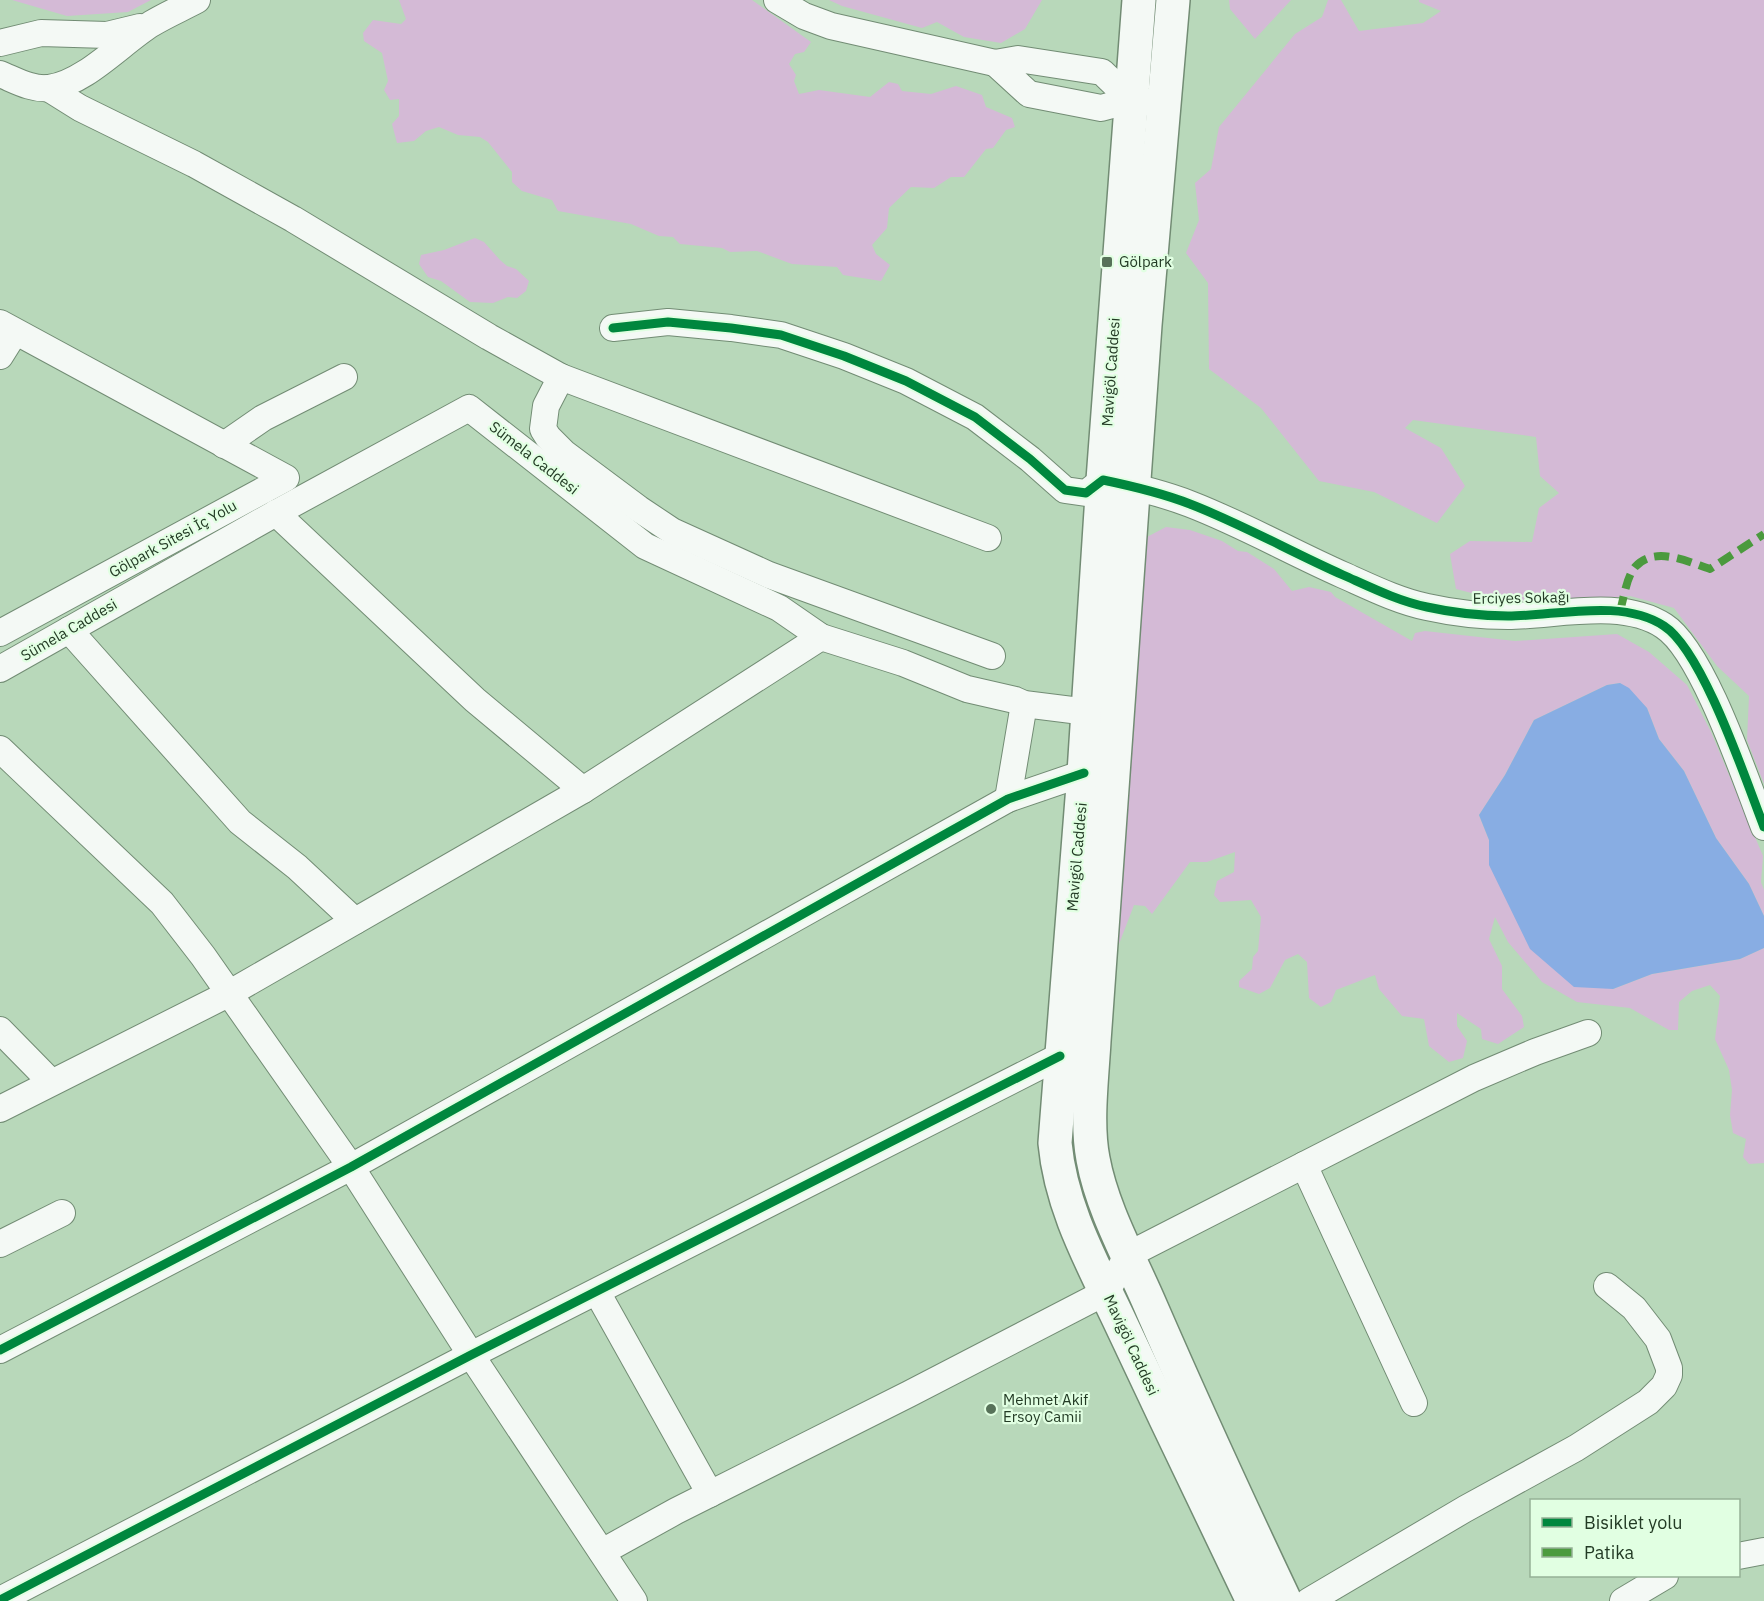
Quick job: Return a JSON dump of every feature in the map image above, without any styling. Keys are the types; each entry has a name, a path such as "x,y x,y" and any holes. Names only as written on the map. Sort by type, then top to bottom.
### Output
{"main road":[{"name":"Mavigöl Caddesi","path":"1139,0 1131,100 1118,483 1090,1128 1092,1156 1097,1181 1128,1255 1212,1446 1285,1601"},
{"name":"Mavigöl Caddesi","path":"1173,0 1164,103 1088,711 1054,1143 1057,1170 1070,1213 1090,1261 1253,1601"}],"street":[{"path":"0,74 35,87 48,88 65,83 81,75 152,24 197,0"},
{"path":"777,0 804,16 831,26 995,63 1018,59 1102,72 1131,100"},
{"path":"0,43 41,33 107,35 152,24"},
{"path":"995,63 1029,94 1101,108 1131,100 1164,103"},
{"path":"1040,96 1049,79 1046,63"},
{"path":"48,88 71,102 195,164 293,219 489,337 561,377 988,538"},
{"path":"614,328 668,322 781,335 844,356 906,381 975,417 1030,459 1065,490 1086,493 1118,483"},
{"name":"Gölpark Sitesi İç Yolu","path":"0,356 8,327 286,477 0,633"},
{"path":"224,445 263,418 344,377"},
{"path":"561,377 546,406 543,429 548,436 564,453 672,531 769,575 992,656"},
{"name":"Sümela Caddesi","path":"0,669 276,513 469,408 645,546 779,608 821,638 903,663 966,689 1024,704 1088,711"},
{"name":"Erciyes Sokağı","path":"1118,483 1189,504 1344,576 1425,607 1465,614 1508,616 1620,611 1663,625 1676,635 1704,680 1764,827"},
{"path":"276,513 476,700 583,790"},
{"path":"69,630 240,822 297,867 355,921"},
{"path":"0,1109 230,993 583,790 821,638"},
{"path":"1008,799 1024,704"},
{"path":"0,749 162,903 203,956 351,1167 471,1355 634,1601"},
{"path":"0,1350 351,1167 1008,799 1084,774"},
{"path":"0,1030 51,1083"},
{"path":"602,1552 710,1494 1106,1292 1128,1255 1474,1078 1588,1033"},
{"path":"0,1600 471,1355 1060,1056"},
{"path":"1304,1165 1414,1403"},
{"path":"0,1244 62,1213"},
{"path":"1309,1601 1464,1509 1576,1448 1648,1402 1664,1386 1670,1368 1658,1339 1634,1308 1607,1286"},
{"path":"597,1292 710,1494"},
{"path":"1740,1556 1764,1551"},
{"path":"1623,1601 1662,1577"}],"shaded area":[{"path":"12,0 151,0 128,12 67,16"},
{"path":"399,0 752,0 811,42 804,52 795,54 789,64 796,75 794,81 799,94 819,90 870,97 889,82 898,84 902,91 931,94 956,86 982,95 986,107 1012,118 1015,127 1006,130 993,148 986,149 964,177 951,177 934,188 911,187 889,208 887,228 872,245 876,254 890,265 881,281 843,275 837,267 792,264 757,251 730,252 722,248 680,244 673,237 659,236 631,224 558,211 552,200 522,191 512,182 512,172 488,142 480,137 458,135 439,127 426,131 414,141 397,143 392,124 399,116 399,99 390,100 384,90 388,81 382,53 364,41 363,33 373,20 401,24 406,19"},
{"path":"829,0 1042,0 1025,29 1001,43 964,37 937,22 922,28 842,6"},
{"path":"1229,0 1291,0 1255,39 1230,9"},
{"path":"1328,0 1341,0 1359,31 1423,23 1441,11 1419,0 1764,0 1764,784 1747,740 1749,696 1717,666 1674,608 1630,596 1518,605 1456,589 1450,554 1470,541 1532,542 1539,508 1559,493 1540,476 1536,437 1413,420 1405,428 1441,448 1465,486 1437,523 1374,492 1319,481 1261,408 1209,369 1208,283 1186,253 1199,220 1195,183 1211,169 1219,127 1295,34 1322,17"},
{"path":"475,238 484,242 500,260 516,269 529,281 526,291 517,298 508,297 493,303 470,302 441,281 428,277 419,264 421,255 444,250"},
{"path":"1166,527 1190,530 1222,541 1238,551 1247,552 1274,569 1292,591 1309,587 1331,592 1335,597 1412,641 1415,633 1425,631 1515,641 1617,634 1649,652 1687,685 1711,732 1763,856 1761,882 1764,890 1764,916 1749,884 1716,838 1684,771 1659,739 1647,708 1620,683 1607,685 1534,720 1505,775 1479,815 1489,840 1489,865 1613,989 1652,974 1740,959 1764,948 1764,1163 1749,1164 1743,1157 1746,1139 1733,1133 1730,1115 1732,1090 1729,1070 1715,1039 1720,996 1710,985 1692,991 1679,1002 1678,1030 1669,1030 1630,1008 1577,1002 1542,982 1508,942 1495,917 1489,939 1502,966 1502,989 1522,1016 1524,1027 1498,1044 1482,1039 1481,1029 1457,1013 1457,1026 1467,1041 1463,1058 1449,1062 1429,1046 1424,1019 1402,1016 1379,989 1375,975 1336,990 1331,1002 1321,1007 1309,998 1307,962 1298,954 1285,960 1270,988 1259,994 1239,987 1239,981 1252,969 1253,957 1258,951 1261,917 1251,900 1220,902 1214,895 1217,881 1234,872 1235,852 1207,862 1190,862 1152,914 1145,906 1134,905 1119,944 1113,933 1124,864 1121,849 1128,806 1123,796 1145,538"}],"water":[{"path":"1620,683 1629,688 1647,708 1659,739 1684,771 1716,838 1749,884 1764,916 1764,948 1740,959 1652,974 1613,989 1574,987 1530,949 1489,865 1489,840 1479,815 1505,775 1534,720 1607,685"}],"marked path":[{"path":"1620,611 1629,577 1643,560 1652,557 1672,557 1710,569 1764,534"}],"cycle path":[{"path":"613,328 668,322 731,328 781,335 844,356 906,381 975,417 1030,459 1065,490 1086,493 1103,480 1169,496 1229,520 1374,589 1416,604 1468,614 1508,616 1609,611 1647,618 1664,626 1679,640 1694,661 1722,719 1764,827"},
{"path":"0,1350 351,1167 1008,799 1084,773"},
{"path":"0,1600 471,1355 1060,1056"}],"place":[{"name":"Gölpark","path":"1107,262"},
{"name":"Mehmet Akif Ersoy Camii","path":"991,1409"}]}
